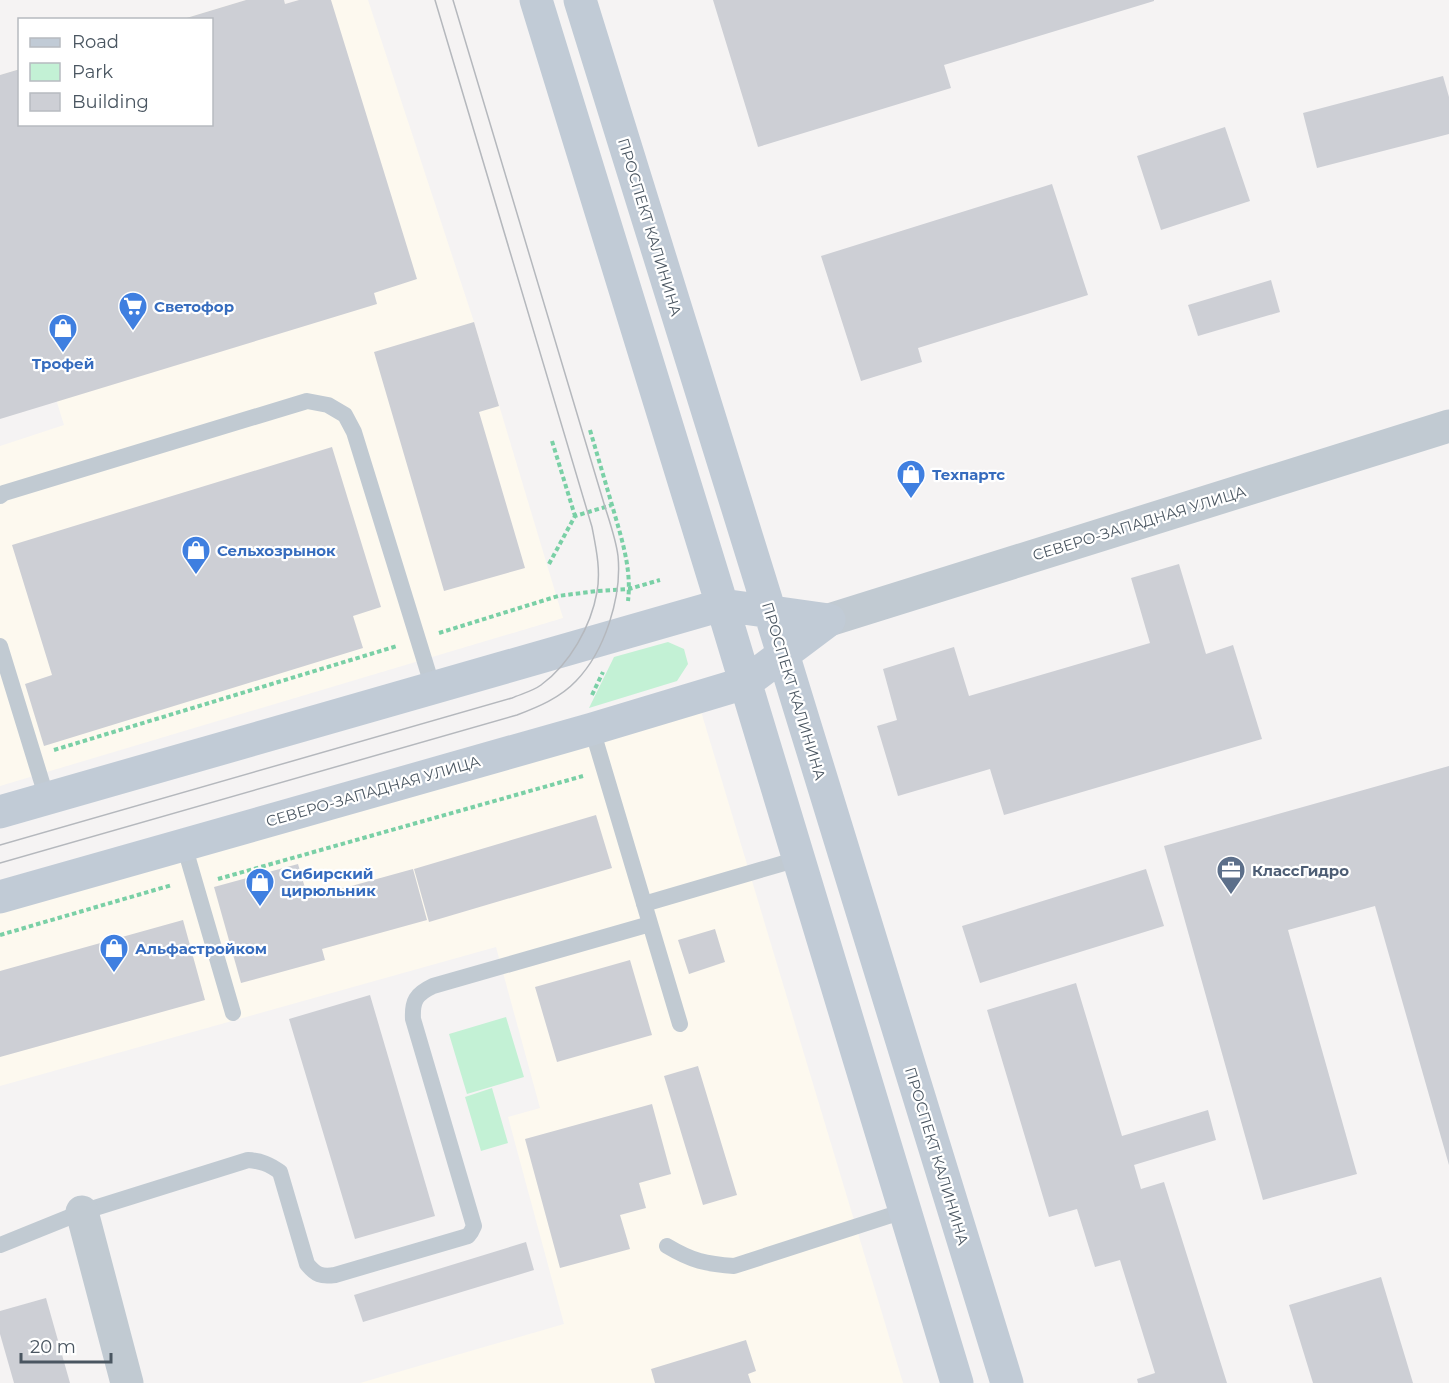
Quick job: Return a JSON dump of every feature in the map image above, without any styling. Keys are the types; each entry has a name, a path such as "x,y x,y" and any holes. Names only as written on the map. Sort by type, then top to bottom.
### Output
{"main road":[{"path":"536,0 957,1383"},
{"name":"ПРОСПЕКТ КАЛИНИНА","path":"580,0 1007,1383"},
{"path":"0,812 722,605 829,620"},
{"path":"745,683 829,620"},
{"name":"СЕВЕРО-ЗАПАДНАЯ УЛИЦА","path":"0,897 184,845 592,714 745,683"}],"street":[{"name":"СЕВЕРО-ЗАПАДНАЯ УЛИЦА","path":"829,620 1449,426"},
{"path":"82,1212 126,1383"}],"lane":[{"path":"0,496 307,401 328,405 345,415 354,432 433,688"},
{"path":"1,650 46,799"},
{"path":"592,714 605,770 680,1024"},
{"path":"184,845 233,1013"},
{"path":"644,903 798,859"},
{"path":"0,1245 82,1212 248,1161 261,1161 280,1172 308,1264 319,1275 335,1275 468,1236 474,1226 413,1019 412,1008 416,998 433,986 651,924"},
{"path":"667,1246 696,1261 734,1266 904,1211"}],"path":[{"path":"590,430 629,568 629,589"},
{"path":"549,564 574,516 552,441"},
{"path":"574,516 612,505"},
{"path":"33,757 558,596 629,589 660,580"},
{"path":"592,714 603,671"},
{"path":"0,935 194,879 216,880 605,770"}],"shaded area":[{"path":"246,0 284,0 285,4 299,0 368,0 474,322 563,618 0,786 0,446 64,425 0,217 0,75 18,69 18,126 213,126 213,18 185,18"},
{"path":"700,708 903,1383 360,1383 564,1324 508,1117 540,1108 496,947 0,1086 0,911"}],"green space":[{"path":"668,642 684,649 688,664 677,681 589,708 614,657"},
{"path":"506,1017 524,1077 467,1094 449,1034"},
{"path":"492,1088 508,1143 481,1151 465,1097"}],"building":[{"path":"246,0 284,0 285,4 299,0 331,0 417,279 374,293 377,304 0,419 0,75 18,70 18,126 213,126 213,18 186,18"},
{"path":"713,0 1154,1 944,65 951,88 758,147"},
{"path":"1443,76 1449,97 1449,134 1317,168 1303,113"},
{"path":"1225,127 1250,201 1161,230 1137,156"},
{"path":"1052,184 1088,295 918,348 922,362 861,381 821,256"},
{"path":"1271,280 1280,312 1198,336 1188,305"},
{"path":"474,322 499,406 479,412 525,568 444,591 374,352"},
{"name":"Сельхозрынок","path":"332,447 381,607 353,616 363,648 44,746 25,684 52,675 12,545"},
{"path":"1179,564 1206,654 1233,645 1262,739 1004,815 990,769 898,796 877,726 897,720 883,669 954,647 969,696 1150,643 1131,578"},
{"path":"1449,766 1449,1165 1375,906 1288,930 1357,1174 1263,1200 1164,846"},
{"path":"596,815 612,868 429,922 414,869"},
{"path":"298,864 308,898 413,869 427,920 322,949 325,960 241,983 214,887"},
{"path":"1146,869 1164,926 980,983 962,926"},
{"path":"183,920 205,1000 0,1057 0,971"},
{"path":"715,929 725,962 689,974 678,940"},
{"path":"630,960 652,1035 557,1062 535,987"},
{"path":"1076,983 1122,1136 1208,1110 1216,1140 1134,1165 1141,1189 1164,1182 1227,1383 1138,1383 1137,1379 1155,1373 1120,1260 1095,1267 1077,1209 1049,1217 987,1010"},
{"path":"370,995 435,1216 355,1239 289,1019"},
{"path":"698,1066 737,1195 703,1205 664,1076"},
{"path":"652,1104 671,1174 639,1183 646,1208 620,1215 630,1249 560,1268 525,1139"},
{"path":"526,1242 534,1270 363,1322 354,1295"},
{"path":"1381,1277 1413,1383 1313,1383 1289,1305"},
{"path":"46,1298 70,1383 14,1383 0,1334 0,1311"},
{"path":"746,1340 756,1371 748,1374 751,1383 655,1383 651,1369"}],"tram line":[{"path":"0,845 512,698 538,687 561,666 578,643 590,618 598,584 598,559 592,527 435,0"},
{"path":"0,863 517,715 563,692 576,681 595,655 614,606 619,572 616,544 453,0"}],"place":[{"name":"Светофор","path":"133,332"},
{"name":"Трофей","path":"63,354"},
{"name":"Техпартс","path":"911,500"},
{"name":"Сельхозрынок","path":"196,576"},
{"name":"КлассГидро","path":"1231,896"},
{"name":"Сибирский цирюльник","path":"260,908"},
{"name":"Альфастройком","path":"114,974"}]}
